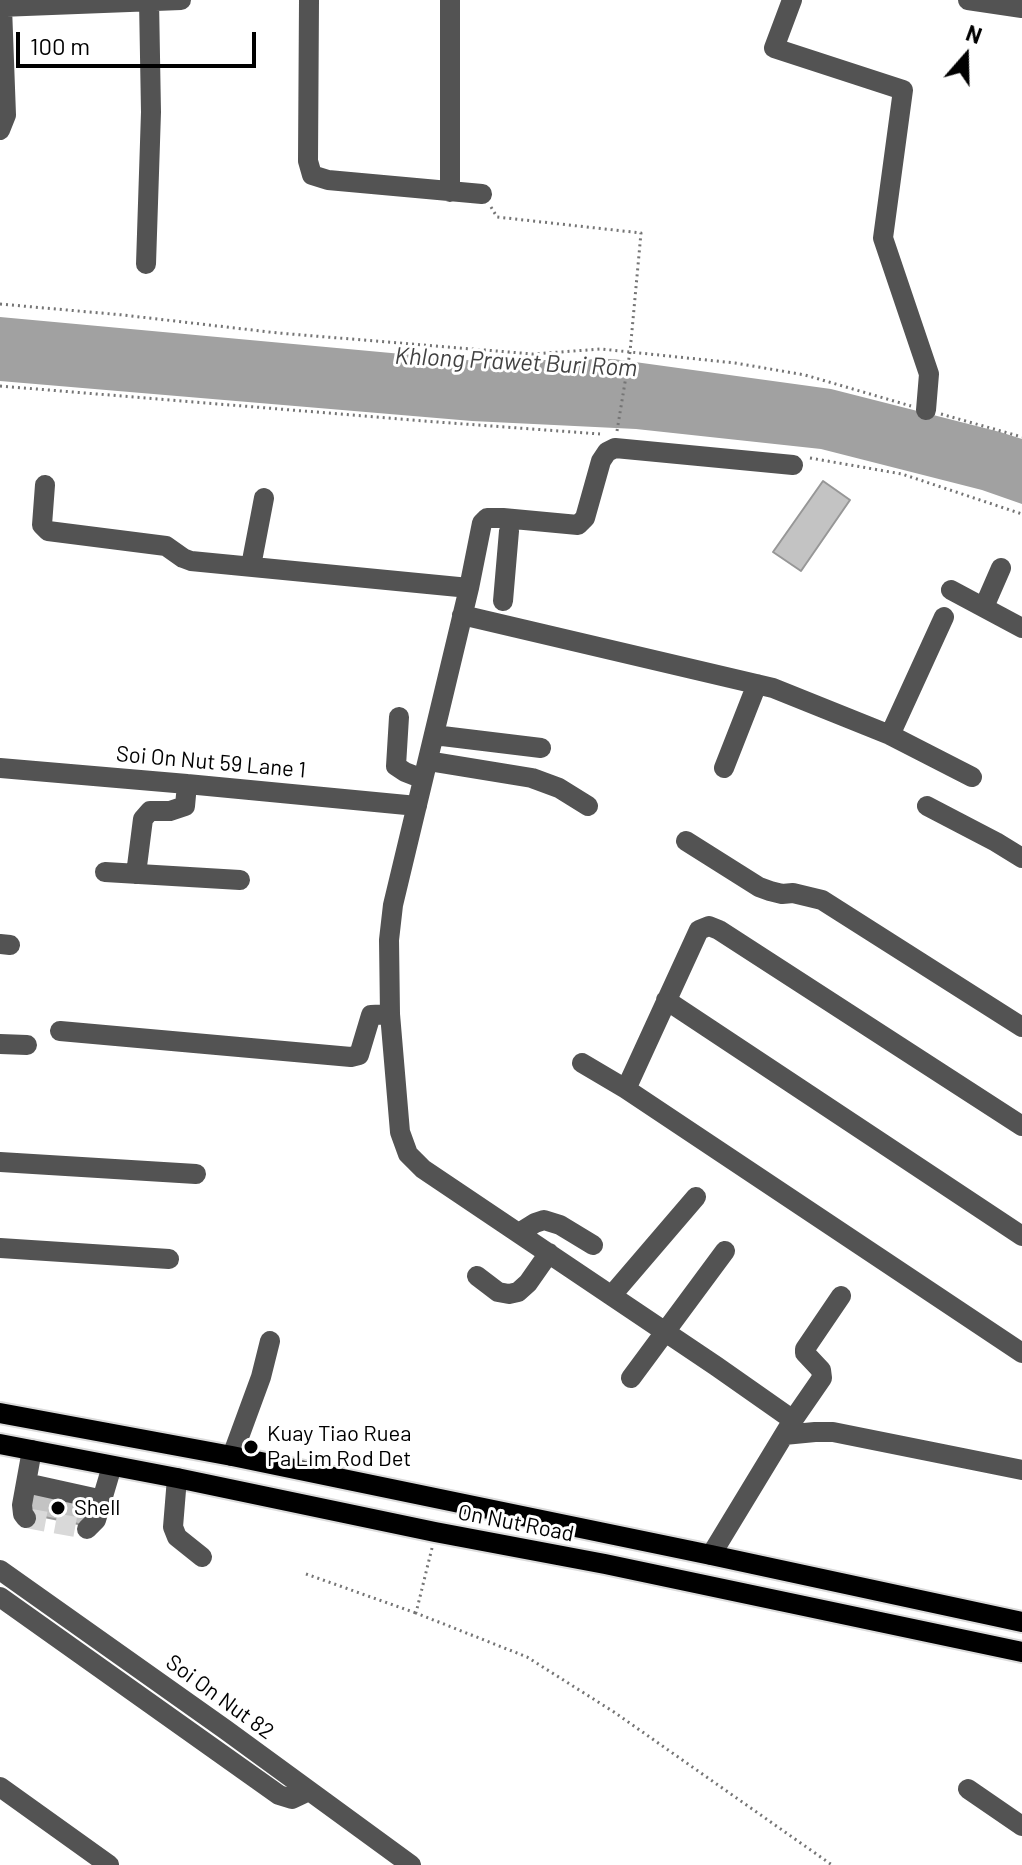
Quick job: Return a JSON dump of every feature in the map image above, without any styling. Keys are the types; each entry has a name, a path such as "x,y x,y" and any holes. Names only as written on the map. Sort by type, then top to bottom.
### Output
{"main road":[{"name":"On Nut Road","path":"0,1413 232,1456 1022,1622"},
{"name":"On Nut Road","path":"0,1444 605,1564 1022,1652"},
{"path":"605,1564 611,1534"}],"street":[{"path":"146,264 151,112 149,0"},
{"path":"0,130 6,115 1,7 181,0"},
{"path":"309,0 308,161 312,175 328,180 482,194"},
{"path":"450,0 450,192"},
{"path":"792,0 774,48 903,90 883,238 929,374 926,410"},
{"path":"968,0 1022,8"},
{"path":"800,461 609,441 585,518 578,525 503,518 487,518 482,523 393,905 390,1014 400,1132 408,1154 423,1169 665,1331 789,1427 833,1432 1022,1470"},
{"path":"45,485 42,525 48,531 166,546 191,561 469,588"},
{"path":"251,566 264,498"},
{"path":"503,601 509,531"},
{"path":"474,562 506,569"},
{"path":"984,607 1001,568"},
{"path":"951,590 1022,628"},
{"path":"462,615 763,685 890,735 972,777"},
{"path":"890,735 944,617"},
{"path":"724,768 763,685"},
{"path":"399,717 396,766 405,772 426,770 532,778 559,788 588,806"},
{"path":"434,735 541,748"},
{"name":"Soi On Nut 59 Lane 1","path":"0,768 417,806"},
{"path":"136,874 143,819 150,811 170,811 185,806 187,784"},
{"path":"927,806 1022,858"},
{"path":"686,841 759,887 822,900 1022,1027"},
{"path":"105,872 240,880"},
{"path":"626,1089 699,930 709,926 1022,1126"},
{"path":"666,1000 1022,1236"},
{"path":"60,1031 351,1057 359,1055 371,1015 390,1014"},
{"path":"0,1044 27,1045"},
{"path":"582,1063 626,1089 1022,1353"},
{"path":"0,1162 196,1174"},
{"path":"612,1295 696,1197"},
{"path":"519,1233 544,1220 560,1225 593,1245"},
{"path":"0,1248 169,1259"},
{"path":"631,1378 725,1251"},
{"path":"477,1276 498,1292 518,1292 549,1253"},
{"path":"711,1555 822,1378 821,1370 805,1353 805,1349 841,1296"},
{"path":"232,1456 258,1387 270,1341"},
{"path":"26,1518 22,1511 32,1450"},
{"path":"87,1529 96,1520 112,1466"},
{"path":"177,1478 173,1527 177,1537 202,1557"},
{"path":"26,1483 103,1500"},
{"name":"Soi On Nut 82","path":"0,1570 411,1865"},
{"path":"0,1597 279,1795 292,1799 309,1791"},
{"path":"0,1787 109,1865"},
{"path":"968,1789 1022,1826"}],"path":[{"path":"0,386 422,421 609,441 630,352 641,233 497,217 482,194"},
{"path":"0,304 278,333 533,354 601,349 735,363 805,375 1022,437"},
{"path":"800,461 902,474 1022,514"},
{"path":"416,1613 435,1532"},
{"path":"306,1574 527,1657 614,1712 832,1865"}],"water":[{"name":"Khlong Prawet Buri Rom","path":"0,317 478,361 613,359 831,389 1022,439 1022,504 982,490 821,449 636,429 472,421 0,381"}],"building":[{"path":"823,481 850,500 801,571 773,552"},
{"name":"Shell","path":"29,1490 92,1502 88,1526 25,1513"}],"tunnel":[{"path":"26,1518 87,1529"}],"place":[{"name":"Kuay Tiao Ruea Pa Lim Rod Det","path":"251,1447"},
{"name":"Shell","path":"58,1508"}]}
